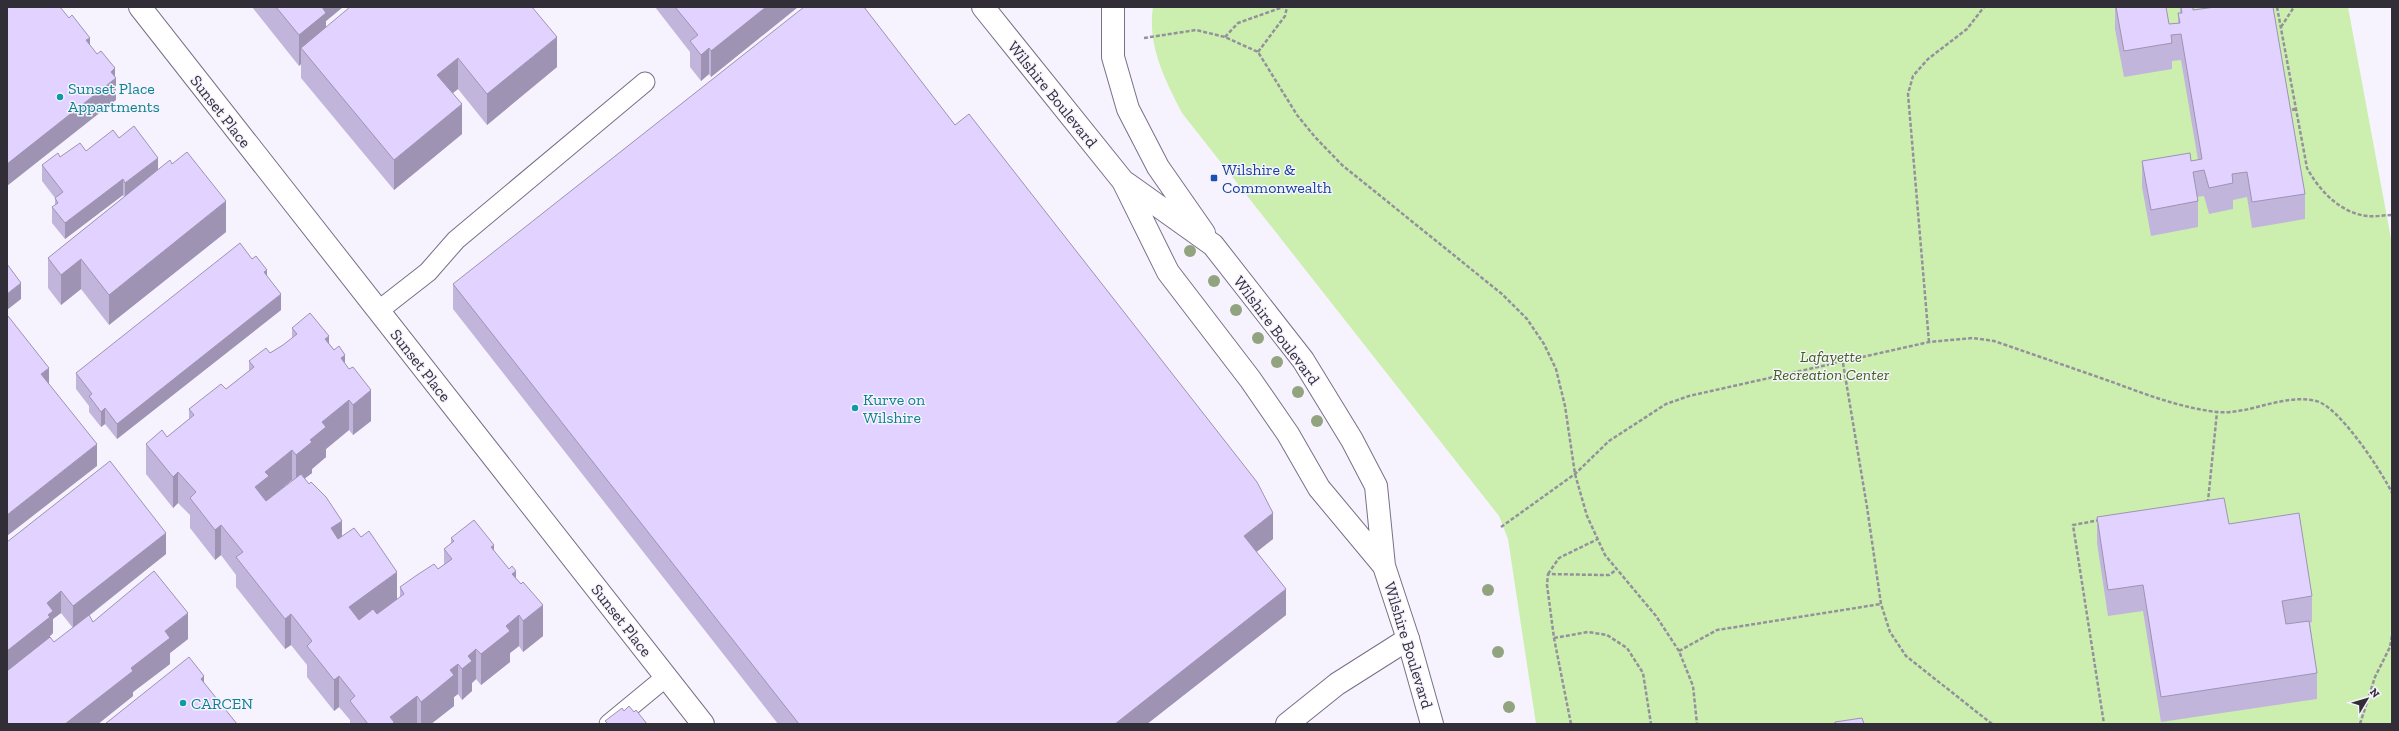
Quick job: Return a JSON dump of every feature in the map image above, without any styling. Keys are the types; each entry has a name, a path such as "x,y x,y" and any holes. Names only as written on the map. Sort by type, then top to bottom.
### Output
{"main road":[{"name":"Sunset Place","path":"140,7 703,724"},
{"name":"Wilshire Boulevard","path":"983,7 1123,181 1168,272 1254,385 1288,434 1319,488 1384,566"},
{"path":"1113,7 1113,57 1128,109 1158,167 1213,245"},
{"name":"Wilshire Boulevard","path":"1123,181 1213,245 1303,360 1352,440 1376,486 1384,566 1408,639 1432,724"},
{"path":"1287,724 1336,684 1408,639"}],"lane":[{"path":"378,311 428,272 456,240 645,82"},
{"path":"609,724 666,677"}],"path":[{"path":"1225,37 1238,23 1282,7"},
{"path":"1258,52 1285,16 1287,7"},
{"path":"1929,342 1908,94 1913,76 1928,59 1967,29 1984,7"},
{"path":"2277,7 2307,168 2314,182 2331,200 2347,209 2367,216 2392,215"},
{"path":"2281,27 2294,7"},
{"path":"1140,38 1196,30 1225,37 1258,52 1297,115 1315,137 1342,164 1502,294 1527,319 1544,344 1556,369 1565,406 1575,474 1587,516 1605,555 1656,616 1679,651 1693,686 1697,724"},
{"path":"2292,110 2297,108"},
{"path":"1501,527 1575,474 1608,440 1666,404 1689,396 1843,363 1929,342 1973,338 1994,341 2143,393 2218,412 2254,410 2282,401 2317,401 2331,410 2364,447 2392,494"},
{"path":"1843,363 1867,506 1881,604 1890,632 1906,656 1992,724"},
{"path":"2201,502 2208,501 2218,412"},
{"path":"2103,520 2073,525 2104,724"},
{"path":"1571,724 1554,638 1547,585 1548,574 1559,558 1598,539"},
{"path":"1548,574 1609,575 1616,570"},
{"path":"1679,651 1717,630 1881,604"},
{"path":"1554,638 1588,632 1607,635 1627,648 1643,673 1651,724"},
{"path":"2360,724 2375,677 2390,647 2392,636"}],"green space":[{"name":"Lafayette Recreation Center","path":"1153,7 2348,7 2392,244 2392,724 1536,724 1508,539 1499,516 1182,113 1169,88 1155,49 1152,21"}],"building":[{"name":"Sunset Place Appartments","path":"7,7 60,7 69,18 72,15 90,38 86,40 97,54 101,51 115,68 111,72 116,78 7,164"},
{"path":"276,7 322,7 326,13 299,35"},
{"path":"350,7 532,7 557,37 487,94 458,58 437,75 462,104 394,160 301,48"},
{"path":"675,7 766,7 711,51 709,48 701,55 690,41 698,35"},
{"name":"Kurve on Wilshire","path":"804,7 864,7 955,125 969,114 1257,482 1273,513 1244,536 1286,589 1115,724 799,724 453,284"},
{"path":"2116,7 2166,7 2169,24 2180,23 2178,13 2182,13 2181,7 2193,7 2193,10 2215,7 2273,7 2305,194 2252,202 2247,172 2232,174 2233,183 2209,188 2204,170 2193,172 2198,201 2151,210 2142,161 2190,153 2191,161 2202,159 2181,34 2171,35 2172,43 2124,51"},
{"path":"134,126 158,158 125,183 123,179 65,223 52,207 58,203 55,198 63,192 42,165 58,153 60,157 80,143 86,151 113,130 119,138"},
{"path":"187,152 226,201 109,295 81,259 61,275 48,258 170,160 172,164"},
{"path":"240,243 252,259 256,256 267,270 264,272 281,294 117,424 105,408 101,412 89,396 92,394 76,373"},
{"path":"7,264 21,283 7,294"},
{"path":"310,313 329,336 325,339 334,350 339,346 345,355 341,358 349,369 353,367 371,390 353,405 349,400 322,422 326,427 310,440 312,442 296,455 292,450 265,472 269,476 255,487 266,501 301,474 309,484 311,482 326,497 342,521 331,528 338,539 354,528 361,537 369,531 397,572 349,607 359,620 373,609 377,614 404,594 400,587 417,575 434,564 438,569 452,559 444,549 454,541 451,538 474,520 494,545 491,547 509,569 512,566 516,571 512,574 521,584 523,582 543,605 523,621 519,615 506,626 510,631 481,654 476,649 468,656 472,661 462,669 458,664 450,670 454,675 421,702 417,696 390,717 394,722 393,724 368,724 350,701 355,696 339,676 334,680 307,646 312,641 291,614 285,619 236,557 243,552 221,525 215,530 190,498 196,492 178,472 173,477 146,444 162,430 167,437 194,415 189,409 221,384 226,389 254,367 249,361 266,348 270,353 297,334 292,328"},
{"path":"8,316 49,368 41,374 97,444 7,515 7,317"},
{"path":"110,461 166,533 73,606 61,591 47,603 53,611 48,615 50,617 7,651 7,542"},
{"path":"2224,498 2229,524 2299,513 2312,596 2282,601 2286,624 2309,621 2317,673 2161,697 2143,585 2108,590 2097,517"},
{"path":"154,571 188,613 165,631 170,638 131,668 133,671 65,724 7,724 7,671 50,637 54,642 89,615 93,622"},
{"path":"189,657 204,676 201,679 237,724 105,724"},
{"path":"629,706 634,712 636,710 647,724 606,724 607,723 605,721 622,708 624,711"},
{"path":"1862,718 1864,724 1835,724 1835,722"}],"place":[{"name":"Sunset Place Appartments","path":"60,97"},
{"name":"Wilshire & Commonwealth","path":"1214,178"},
{"name":"Kurve on Wilshire","path":"855,408"},
{"name":"CARCEN","path":"183,703"}]}
